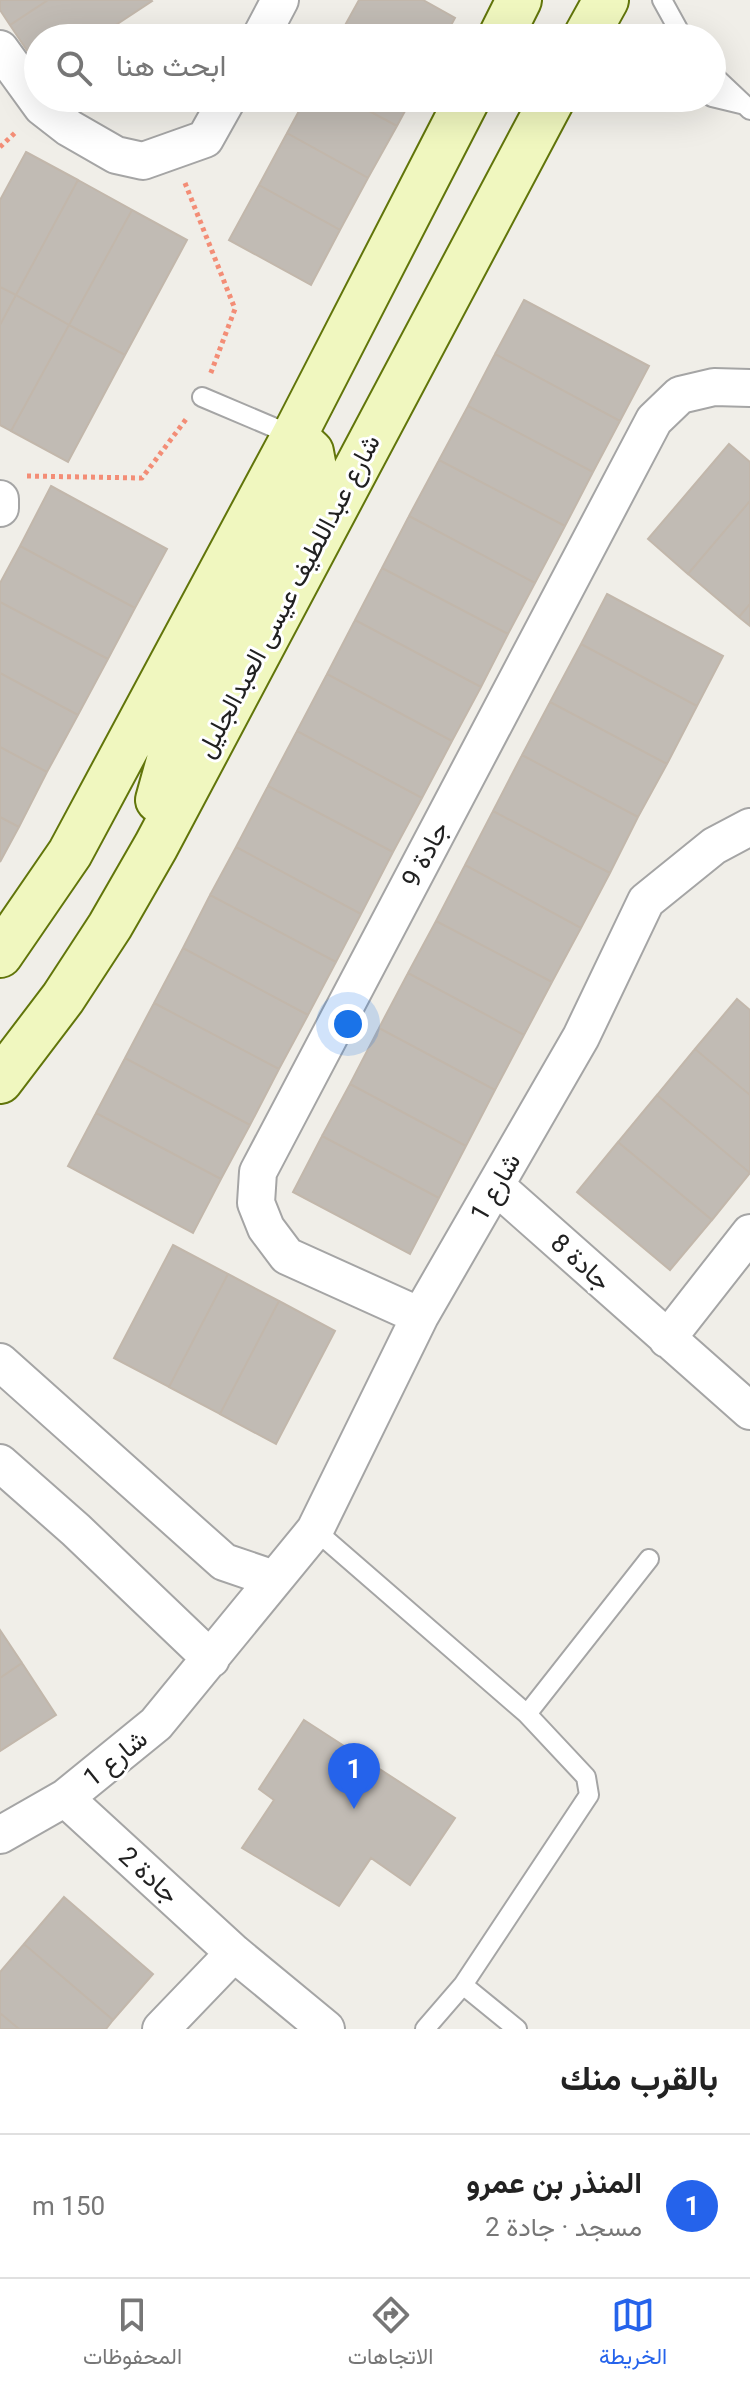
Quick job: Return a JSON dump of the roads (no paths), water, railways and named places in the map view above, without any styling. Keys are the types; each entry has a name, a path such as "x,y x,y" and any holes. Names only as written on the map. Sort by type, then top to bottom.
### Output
{"main road":[{"path":"507,24 519,0"},
{"path":"593,24 606,0"},
{"path":"0,955 70,853 294,436 461,112"},
{"path":"375,432 365,431 349,420 342,401 344,390 464,169 469,149 468,112"},
{"name":"شارع عبداللطيف عيسى العبدالجليل","path":"0,1081 79,974 156,846 544,115"},
{"path":"156,846 156,815 161,784 171,753 315,473 311,452 294,436"}],"street":[{"path":"267,24 280,0"},
{"path":"0,49 24,82"},
{"path":"48,112 69,128 116,155 143,161 205,139 220,112"},
{"name":"جادة 9","path":"420,1316 287,1256 266,1228 256,1203 258,1172 654,420 680,395 714,387 750,388"},
{"path":"0,508 8,487"},
{"name":"شارع 1","path":"0,1835 65,1798 156,1724 315,1530 420,1316 581,1037 646,901 714,846 750,827"},
{"name":"جادة 8","path":"496,1186 750,1411"},
{"path":"667,1339 750,1233"},
{"path":"0,1362 224,1562 274,1579"},
{"path":"0,1463 76,1530 211,1659"},
{"name":"جادة 2","path":"65,1798 234,1953 326,2029"},
{"path":"161,2029 234,1953"}],"lane":[{"path":"662,0 675,24"},
{"path":"726,88 747,108"},
{"path":"726,101 747,108"},
{"path":"202,397 294,436"},
{"path":"315,1530 527,1714 586,1777 589,1795 463,1985 425,2029"},
{"path":"527,1714 649,1559"},
{"path":"463,1985 517,2029"}],"place":[{"name":"المنذر بن عمرو","path":"354,1809"}]}
